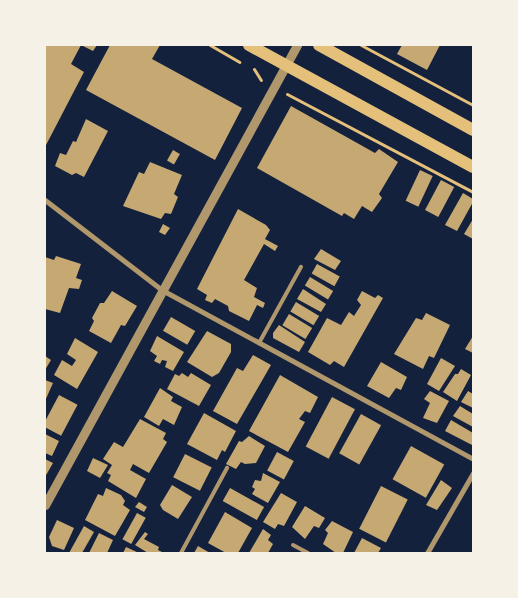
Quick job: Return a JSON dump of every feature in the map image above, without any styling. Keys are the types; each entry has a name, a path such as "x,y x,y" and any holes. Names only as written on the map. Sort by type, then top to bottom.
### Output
{"main road":[{"path":"249,45 473,167"},
{"path":"319,45 473,130"}],"street":[{"path":"45,505 296,45"},
{"path":"45,200 162,290 473,459"},
{"path":"427,553 473,473"}],"lane":[{"path":"259,343 301,267"},
{"path":"181,553 227,468"},
{"path":"293,545 308,553"}],"path":[{"path":"210,45 243,63"},
{"path":"361,45 473,105"},
{"path":"250,67 257,71 261,80 473,192"}],"building":[{"path":"45,45 81,45 71,64 84,72 45,147"},
{"path":"81,45 97,45 93,51"},
{"path":"110,45 160,45 152,59 242,108 215,160 86,90"},
{"path":"402,45 440,45 427,70 397,54"},
{"path":"291,106 375,153 379,149 398,162 379,194 382,198 372,212 362,206 354,219 344,213 342,216 257,168"},
{"path":"86,119 108,131 84,177 76,173 72,175 55,166 60,153 66,155 73,141 76,142"},
{"path":"173,150 180,154 174,164 167,160"},
{"path":"150,162 182,175 174,194 178,197 171,214 165,213 161,219 123,206 139,172 144,174"},
{"path":"420,170 433,176 418,207 406,201"},
{"path":"441,180 454,187 438,217 425,210"},
{"path":"463,193 473,199 473,202 457,231 445,225"},
{"path":"238,209 266,225 270,230 265,239 278,246 275,251 264,244 244,280 257,288 254,297 265,303 263,308 257,305 249,321 229,311 228,306 215,299 212,303 205,300 207,295 197,289"},
{"path":"473,219 473,239 464,234"},
{"path":"163,224 170,228 165,235 159,232"},
{"path":"321,249 341,261 335,270 314,259"},
{"path":"56,256 81,264 76,278 82,280 79,289 69,288 60,313 45,309 45,257 54,260"},
{"path":"317,264 340,277 334,286 312,274"},
{"path":"310,277 333,291 328,299 305,286"},
{"path":"303,289 326,304 321,312 297,299"},
{"path":"112,291 137,306 125,326 121,325 111,343 89,331 94,321 92,318 100,303 104,303"},
{"path":"362,291 375,298 378,295 383,298 344,367 334,361 330,365 308,352 327,318 341,325 349,312 354,316 361,305 357,300"},
{"path":"296,302 319,316 313,325 290,311"},
{"path":"426,313 450,325 434,358 429,356 423,369 394,354 416,318 422,320"},
{"path":"289,314 312,328 305,339 282,325"},
{"path":"171,317 195,331 187,345 163,331"},
{"path":"279,325 305,342 299,352 273,338 273,333"},
{"path":"207,331 231,344 231,352 219,373 212,377 187,362"},
{"path":"157,336 184,352 173,371 165,367 167,361 162,360 160,364 154,361 157,356 150,351"},
{"path":"473,336 473,353 465,349"},
{"path":"75,338 98,352 77,389 54,375 62,360 72,366 76,360 67,354"},
{"path":"253,355 271,365 237,424 213,411 237,368 243,371"},
{"path":"45,356 51,360 45,370"},
{"path":"441,358 455,366 439,391 427,384"},
{"path":"381,362 407,377 401,390 396,388 389,398 367,386"},
{"path":"461,369 471,375 457,401 443,392 455,374 458,374"},
{"path":"182,373 188,377 191,373 211,385 199,406 167,389 175,374 179,376"},
{"path":"280,375 318,397 310,413 305,411 299,419 305,422 288,452 249,431"},
{"path":"45,380 53,383 45,401"},
{"path":"160,388 173,397 171,401 182,407 174,425 163,419 159,426 144,417"},
{"path":"430,391 449,401 437,423 423,418 430,403 424,399"},
{"path":"468,391 473,394 473,408 461,402"},
{"path":"59,395 78,405 61,436 45,427 45,421"},
{"path":"332,397 355,409 329,459 306,446"},
{"path":"460,406 473,414 473,427 453,416"},
{"path":"204,413 236,431 225,452 222,450 217,460 187,444"},
{"path":"361,414 381,425 359,465 339,453"},
{"path":"140,419 166,433 163,439 167,442 149,473 133,464 130,470 146,479 136,498 108,481 111,475 107,473 112,465 103,459 114,442 123,447"},
{"path":"451,420 473,433 472,445 445,431"},
{"path":"45,434 59,441 52,456 45,453"},
{"path":"249,436 265,446 256,463 245,464 241,462 236,469 226,464 239,441 242,442"},
{"path":"411,446 444,464 426,498 393,479"},
{"path":"277,452 294,461 284,479 267,471"},
{"path":"185,454 212,468 200,491 173,477"},
{"path":"93,458 108,465 100,478 87,471"},
{"path":"45,459 53,463 45,477"},
{"path":"263,473 280,482 268,503 252,494 255,489 252,487 255,480 261,481"},
{"path":"441,480 452,488 437,510 426,505"},
{"path":"172,485 192,497 178,519 163,510 160,505"},
{"path":"381,486 408,500 386,542 359,529"},
{"path":"106,488 121,495 125,501 123,505 130,510 115,536 85,520 98,494 103,496"},
{"path":"230,488 264,507 257,520 223,501"},
{"path":"281,493 297,502 284,526 278,524 275,529 263,522"},
{"path":"139,502 147,507 144,512 135,507"},
{"path":"305,506 325,518 319,528 314,526 305,539 292,527"},
{"path":"225,512 252,528 238,553 226,553 208,543"},
{"path":"137,513 146,518 131,544 122,539"},
{"path":"57,520 74,528 64,550 52,546 49,537"},
{"path":"332,521 353,532 343,553 336,553 323,544 328,533 325,530"},
{"path":"84,526 94,532 82,553 69,553"},
{"path":"263,529 271,535 268,540 273,544 268,553 249,553"},
{"path":"145,532 148,534 144,539 159,547 158,550 164,553 148,553 135,545"},
{"path":"99,533 113,540 107,553 89,553"},
{"path":"362,538 381,548 378,553 354,553"},
{"path":"198,546 210,553 194,553"},
{"path":"126,547 139,553 123,553"}]}
